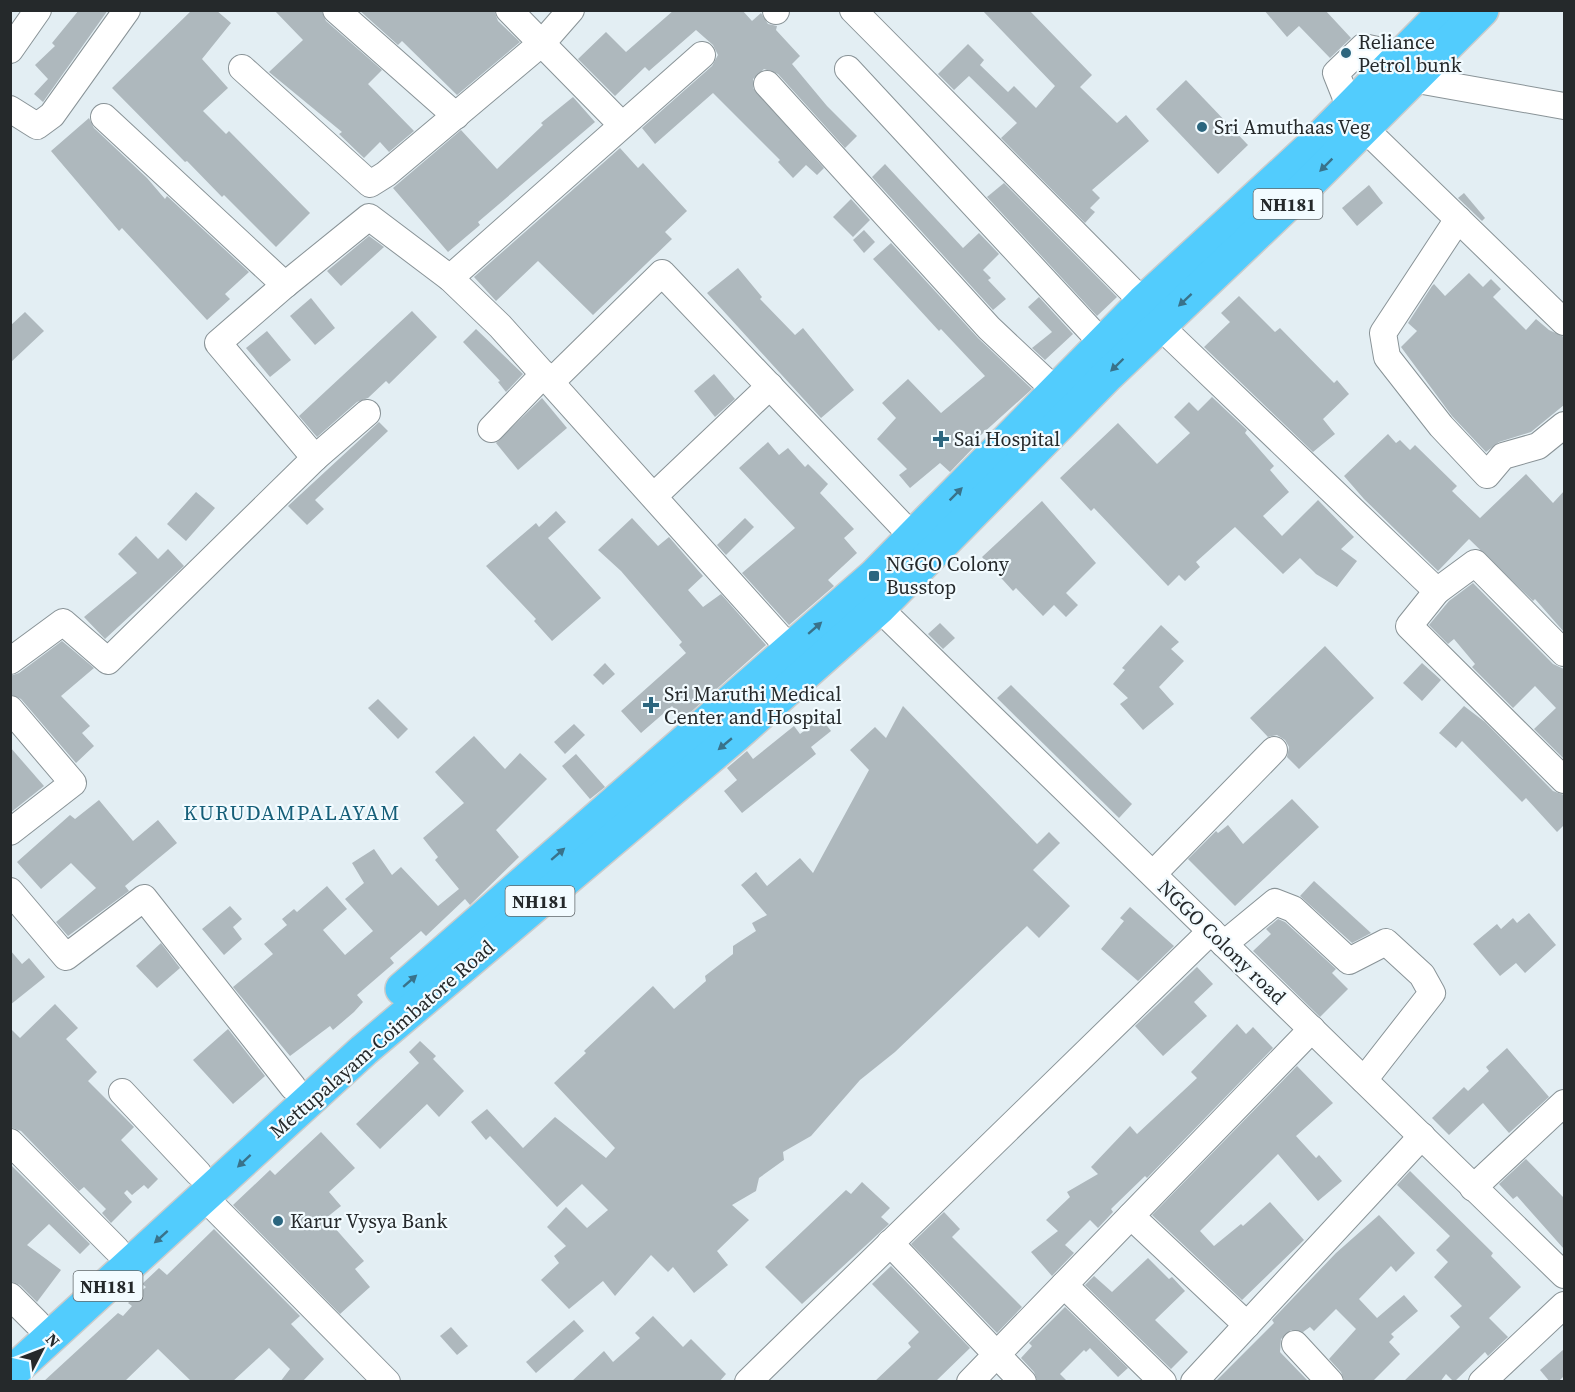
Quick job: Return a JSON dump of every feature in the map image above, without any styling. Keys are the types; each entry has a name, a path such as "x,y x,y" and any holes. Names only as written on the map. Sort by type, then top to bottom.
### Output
{"highway":[{"name":"NH181","path":"1405,69 1446,10"},
{"name":"Mettupalayam-Coimbatore Road","path":"10,1374 202,1185 735,736 1151,313 1292,200 1357,118 1405,69 1482,10"},
{"name":"NH181","path":"10,1347 116,1249 202,1185 293,1087 407,984 791,650 869,599 914,537 1104,345 1151,313"}],"street":[{"path":"10,50 38,10"},
{"path":"10,109 37,126 52,115 127,10"},
{"path":"336,10 456,116"},
{"path":"509,10 543,42 622,125"},
{"path":"242,68 370,184 456,116 543,42 571,10"},
{"path":"852,10 1151,313 1437,591"},
{"path":"1564,106 1405,69 1387,52 1363,47 1336,73 1357,118 1564,322"},
{"path":"450,278 702,55"},
{"path":"848,69 1104,345"},
{"path":"767,84 989,328 1057,392"},
{"path":"104,117 285,285"},
{"path":"315,458 218,343 369,217 450,278 547,378 791,650"},
{"path":"1458,219 1383,333 1387,357 1440,426 1487,475 1503,456 1538,446 1564,425"},
{"path":"491,429 662,273 914,537"},
{"path":"654,496 770,386"},
{"path":"10,661 63,622 108,662 315,458 368,413"},
{"path":"1564,653 1475,564 1437,591 1409,626 1564,780"},
{"name":"NGGO Colony road","path":"869,599 1564,1275"},
{"path":"10,709 34,740 73,783 10,832"},
{"path":"1153,874 1274,750"},
{"path":"10,891 66,957 144,898 293,1087"},
{"path":"748,1382 890,1243 1218,938 1275,902 1293,909 1349,961 1386,942 1422,975 1431,993 1364,1080"},
{"path":"970,1382 1312,1029"},
{"path":"122,1092 202,1185 387,1382"},
{"path":"1473,1188 1564,1103"},
{"path":"1194,1382 1422,1136"},
{"path":"10,1142 116,1249"},
{"path":"1131,1216 1247,1325"},
{"path":"890,1243 1023,1382"},
{"path":"1064,1285 1163,1382"},
{"path":"10,1296 37,1323"},
{"path":"1482,1382 1564,1305"},
{"path":"1295,1344 1330,1382"}],"building":[{"path":"79,10 108,10 43,102 34,94 48,79 35,65 55,46 52,43"},
{"path":"192,10 216,10 231,23 202,59 228,88 203,111 226,134 229,131 310,213 276,247 224,195 222,197 187,161 185,162 112,88"},
{"path":"274,10 321,10 326,21 382,70 368,84 414,131 389,152 380,142 364,158 339,134 342,132 269,72 303,40"},
{"path":"359,10 494,10 498,21 520,42 457,95 402,41 398,45"},
{"path":"674,10 742,10 752,21 761,13 768,24 777,26 776,30 800,56 792,64 827,106 857,136 845,148 778,74 764,69 753,79 753,88 824,168 817,175 806,165 793,178 778,162 780,160 713,93 655,144 642,128 712,66 718,55 713,45 696,30 649,71 645,67 615,96 578,59 606,32 626,52"},
{"path":"982,10 1029,10 1092,75 1080,87 1117,123 1126,115 1149,141 1092,190 1100,198 1090,208 1095,212 1085,223 1001,138 1017,123 969,76 954,90 938,74 968,44 984,60 980,65 1008,92 1014,86 1036,108 1055,86"},
{"path":"1264,10 1325,10 1351,38 1330,58 1299,26 1287,37"},
{"name":"Sri Amuthaas Veg","path":"1186,80 1248,145 1218,174 1156,109"},
{"path":"573,97 595,122 478,222 480,225 448,252 393,188 461,130 497,169 543,125 541,123"},
{"path":"89,118 94,128 147,178 165,199 167,196 249,272 225,294 230,299 207,320 122,228 119,231 51,151"},
{"path":"620,148 638,168 643,163 687,211 665,232 672,239 593,315 538,261 496,301 474,277"},
{"path":"885,164 963,248 979,233 999,254 983,270 991,278 988,280 1006,299 993,310 872,177"},
{"path":"1004,183 1117,297 1097,316 987,197"},
{"path":"1369,185 1383,203 1357,226 1342,208"},
{"path":"1464,193 1485,218 1482,221 1458,198"},
{"path":"851,199 870,220 853,237 833,217"},
{"path":"864,230 875,242 864,253 853,240"},
{"path":"369,236 384,247 341,286 327,271"},
{"path":"891,243 978,338 1032,389 971,444 974,447 950,472 940,463 910,488 899,475 907,469 877,439 896,418 882,403 908,379 941,413 985,376 941,329 939,331 873,259"},
{"path":"738,268 762,297 760,299 795,335 803,328 854,390 821,418 707,293"},
{"path":"1469,273 1483,287 1491,279 1501,289 1493,297 1526,330 1536,319 1549,330 1564,337 1564,405 1531,432 1499,442 1486,452 1452,416 1401,347 1417,331 1408,323 1432,286 1434,284 1445,296"},
{"path":"1239,296 1275,332 1280,328 1334,383 1337,380 1349,394 1323,419 1335,434 1313,452 1204,347 1230,322 1221,313"},
{"path":"1039,297 1073,334 1045,360 1032,348 1052,332 1028,307"},
{"path":"311,298 335,328 315,345 290,316"},
{"path":"412,311 437,337 389,384 386,381 368,398 357,402 317,437 299,416"},
{"path":"25,312 44,331 10,363 10,326"},
{"path":"476,329 523,374 506,392 498,382 500,381 463,342"},
{"path":"267,331 291,360 270,377 246,348"},
{"path":"714,374 735,399 715,417 694,391"},
{"path":"1212,397 1247,430 1245,433 1274,466 1270,470 1289,492 1263,516 1282,536 1318,500 1354,537 1341,549 1357,561 1337,587 1316,574 1300,558 1283,574 1235,527 1196,562 1200,567 1185,581 1179,575 1168,586 1094,508 1091,511 1060,478 1118,423 1157,464 1190,433 1174,417 1189,402 1198,411"},
{"path":"542,398 567,428 518,470 496,443"},
{"path":"379,422 388,431 315,500 324,509 307,525 288,506"},
{"path":"1388,434 1396,443 1400,440 1410,450 1415,445 1457,486 1452,491 1480,518 1526,474 1553,503 1564,491 1564,632 1535,599 1533,601 1469,539 1438,571 1364,499 1344,476"},
{"path":"768,442 779,455 788,448 805,467 808,464 828,484 820,493 854,529 844,538 857,553 828,580 834,586 789,625 742,573 795,528 739,468"},
{"path":"196,492 215,508 186,541 167,524"},
{"path":"1042,501 1096,563 1066,593 1078,605 1066,617 1054,605 1043,616 1016,588 1013,591 982,557"},
{"path":"556,511 566,522 548,538 601,598 552,641 534,621 536,619 486,566 536,523 539,527"},
{"path":"632,518 658,546 669,537 703,576 688,590 703,607 721,594 766,645 683,719 672,706 641,733 621,711 686,653 679,645 682,642 621,571 598,550"},
{"path":"745,518 754,527 726,555 717,545"},
{"path":"136,536 158,559 168,549 184,566 105,639 84,617 137,573 118,554"},
{"path":"1473,583 1553,664 1564,669 1564,759 1534,729 1556,708 1535,686 1513,708 1472,667 1475,664 1454,639 1448,644 1429,625 1449,601"},
{"path":"940,623 955,638 943,649 928,634"},
{"path":"1161,625 1179,642 1171,649 1184,661 1159,687 1174,704 1143,730 1120,704 1128,698 1113,684 1125,670 1122,668"},
{"path":"62,641 94,668 61,696 90,726 82,733 94,746 76,763 21,699 10,694 10,676 19,673"},
{"path":"1325,646 1374,698 1299,769 1287,757 1289,747 1285,740 1277,735 1268,737 1250,718"},
{"path":"605,663 615,674 603,685 593,675"},
{"path":"1422,663 1441,680 1422,701 1403,683"},
{"path":"1011,685 1132,804 1119,818 997,698"},
{"path":"378,699 408,729 398,739 368,708"},
{"path":"903,706 1037,844 1049,832 1060,843 1033,870 1070,906 1039,938 1027,926 895,1052 860,1080 811,1136 783,1152 784,1160 759,1178 756,1191 732,1205 749,1220 717,1251 728,1265 694,1293 673,1267 668,1272 651,1255 615,1296 603,1281 569,1309 541,1280 559,1263 554,1256 566,1246 547,1227 566,1207 587,1228 608,1210 582,1184 557,1207 490,1136 486,1140 471,1122 487,1109 523,1148 555,1117 606,1158 615,1148 554,1083 586,1053 584,1051 653,986 674,1009 706,981 705,976 733,954 733,946 756,931 752,923 767,915 741,885 756,872 767,886 800,858 813,873 869,770 850,750 875,727 886,738"},
{"path":"1464,706 1485,722 1553,791 1564,795 1564,825 1557,832 1526,798 1522,802 1462,741 1456,748 1439,733"},
{"path":"821,718 831,731 811,747 816,754 742,813 724,791 737,780 727,768 747,751 753,759 794,726 800,734"},
{"path":"574,724 585,735 565,754 554,742"},
{"path":"474,736 505,769 520,753 547,779 496,830 519,857 470,905 465,899 426,936 421,931 390,958 394,963 357,995 363,1002 354,1012 333,1030 330,1026 290,1056 233,987 273,954 264,944 287,925 282,919 294,909 297,912 327,886 347,909 323,930 345,955 373,931 345,899 364,883 352,863 374,849 392,875 401,867 438,906 459,889 435,860 438,857 423,838 464,803 435,772"},
{"path":"10,747 44,786 10,813"},
{"path":"576,754 605,787 590,799 562,766"},
{"path":"1292,799 1319,827 1235,906 1188,859 1216,831 1218,833 1228,825 1243,844"},
{"path":"99,800 133,841 158,820 177,843 125,886 129,891 68,936 56,922 96,888 71,863 41,889 17,862 70,815 75,819"},
{"path":"1314,881 1371,933 1352,943 1300,896"},
{"path":"230,906 242,919 233,927 242,939 224,955 202,929"},
{"path":"1130,907 1174,946 1138,981 1101,949 1124,921 1120,918"},
{"path":"1529,913 1556,945 1525,973 1516,963 1500,976 1473,944 1497,924 1501,929 1513,918 1517,923"},
{"path":"1278,919 1285,922 1336,969 1332,973 1348,989 1320,1017 1253,951 1271,934 1266,929"},
{"path":"161,943 180,968 157,988 136,966"},
{"path":"10,950 22,964 29,958 45,977 10,1005"},
{"path":"1197,967 1213,984 1194,1002 1207,1016 1163,1056 1135,1026"},
{"path":"55,1004 78,1028 66,1039 97,1072 88,1081 134,1127 121,1140 158,1179 148,1189 144,1185 132,1195 127,1190 124,1193 132,1202 111,1223 102,1213 106,1209 84,1187 79,1191 21,1131 10,1127 10,1028 20,1038"},
{"path":"1237,1024 1246,1034 1253,1027 1273,1048 1147,1178 1145,1176 1111,1209 1113,1212 1098,1228 1090,1220 1065,1245 1074,1253 1052,1276 1031,1252 1058,1231 1046,1220 1070,1197 1067,1192 1098,1174 1091,1167 1130,1126 1137,1134 1197,1078 1191,1072"},
{"path":"228,1029 265,1076 233,1104 193,1060"},
{"path":"420,1041 436,1056 433,1059 464,1091 439,1117 427,1104 380,1149 356,1124 419,1063 409,1052"},
{"path":"1507,1048 1549,1097 1509,1133 1483,1103 1449,1135 1432,1118 1464,1087 1468,1091 1489,1071 1486,1067"},
{"path":"1297,1066 1333,1103 1296,1136 1316,1158 1319,1155 1342,1181 1318,1201 1278,1154 1200,1231 1214,1246 1241,1224 1243,1226 1270,1202 1304,1240 1242,1300 1152,1215"},
{"path":"321,1132 355,1168 329,1192 341,1206 326,1218 364,1261 355,1269 370,1287 340,1314 233,1205 270,1170 275,1175"},
{"path":"1526,1159 1564,1198 1564,1249 1517,1196 1513,1199 1499,1184"},
{"path":"10,1164 90,1244 80,1254 49,1224 27,1245 61,1270 37,1302 20,1285 10,1281"},
{"path":"1410,1171 1493,1253 1491,1256 1521,1287 1489,1318 1508,1337 1488,1356 1485,1352 1454,1382 1446,1374 1440,1382 1403,1382 1460,1327 1450,1316 1462,1306 1434,1277 1448,1262 1436,1250 1450,1236 1397,1185"},
{"path":"862,1182 890,1208 881,1217 889,1224 802,1304 765,1267 846,1190 851,1194"},
{"path":"944,1212 960,1229 952,1237 1022,1307 997,1333 911,1244"},
{"path":"1379,1215 1415,1253 1396,1272 1391,1266 1359,1299 1377,1318 1404,1295 1418,1311 1391,1334 1394,1337 1389,1342 1400,1354 1372,1382 1345,1382 1341,1372 1329,1359 1356,1329 1336,1309 1314,1331 1310,1327 1303,1332 1291,1330 1281,1339 1280,1352 1309,1382 1215,1382 1274,1323 1272,1320 1336,1253"},
{"path":"214,1229 300,1316 291,1324 324,1359 302,1382 280,1382 290,1369 269,1348 232,1382 191,1381 158,1349 124,1382 43,1382 118,1313 123,1316 132,1306 128,1303 146,1287 142,1284 159,1268 167,1275"},
{"path":"1148,1258 1185,1291 1155,1320 1188,1352 1171,1369 1085,1285 1094,1276 1112,1292"},
{"path":"891,1266 970,1348 935,1382 874,1382 911,1347 908,1343 919,1332 872,1284"},
{"path":"1065,1307 1128,1368 1118,1377 1090,1348 1086,1352 1084,1350 1060,1374 1068,1382 1038,1382 1034,1372 1021,1358 1032,1346 1029,1343"},
{"path":"653,1316 683,1347 691,1339 726,1374 719,1382 571,1382 604,1351 613,1362 640,1338 635,1333"},
{"path":"574,1320 584,1331 536,1373 526,1362"},
{"path":"451,1327 468,1346 457,1355 440,1336"},
{"path":"1564,1349 1564,1376 1558,1382 1550,1382 1540,1370"}],"place":[{"name":"Reliance Petrol bunk","path":"1346,53"},
{"name":"Sri Amuthaas Veg","path":"1202,127"},
{"name":"Sai Hospital","path":"941,439"},
{"name":"NGGO Colony Busstop","path":"874,576"},
{"name":"Sri Maruthi Medical Center and Hospital","path":"651,705"},
{"name":"Karur Vysya Bank","path":"278,1221"}],"district":[{"name":"KURUDAMPALAYAM","path":"292,812"}]}
